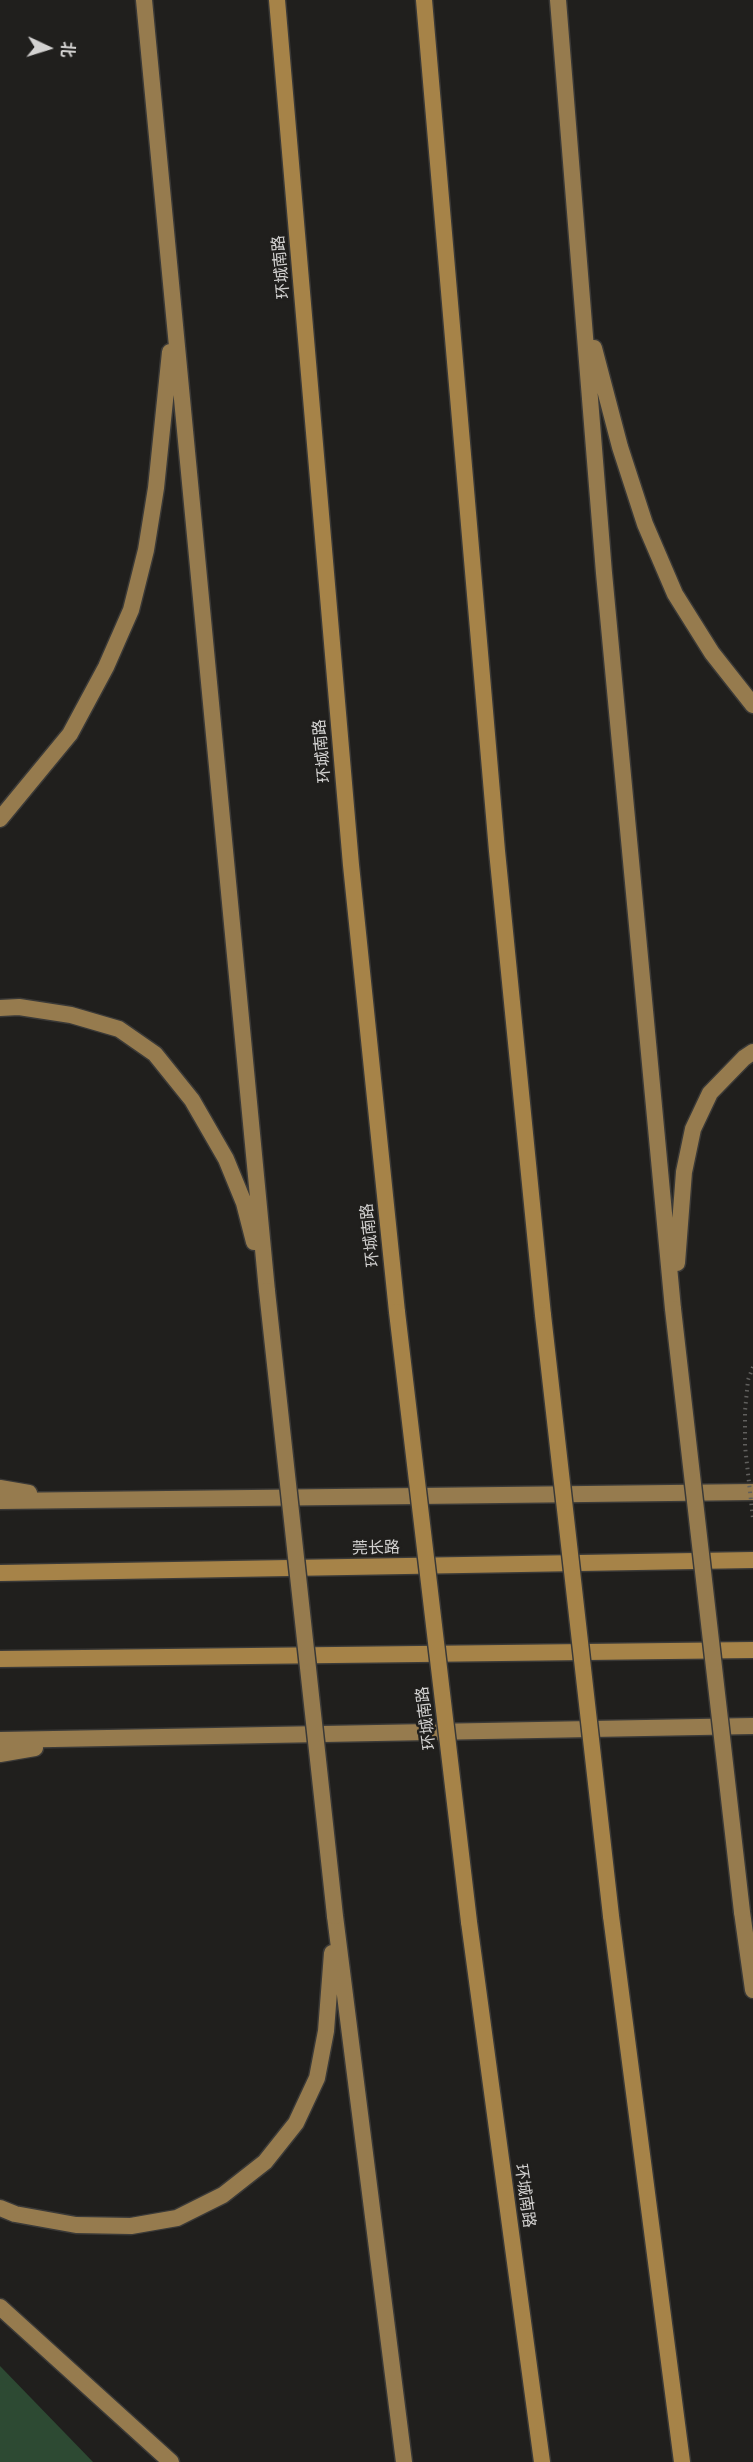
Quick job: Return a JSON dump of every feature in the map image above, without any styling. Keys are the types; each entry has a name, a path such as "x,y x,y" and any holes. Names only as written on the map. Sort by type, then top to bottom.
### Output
{"highway":[{"name":"环城南路","path":"277,0 351,866 397,1312 469,1922 542,2462"},
{"path":"424,0 497,851 543,1315 611,1916 682,2462"},
{"name":"莞长路","path":"0,1574 753,1560"},
{"path":"0,1659 753,1650"}],"main road":[{"path":"144,0 267,1291 334,1916 404,2462"},
{"path":"558,0 604,573 673,1309 742,1912 753,1990"},
{"path":"582,305 620,447 645,524 675,594 712,653 753,705"},
{"path":"0,819 70,734 106,667 131,610 146,550 156,488 174,315"},
{"path":"0,1008 19,1007 71,1015 119,1029 155,1054 192,1100 226,1159 244,1203 267,1291"},
{"path":"673,1309 684,1172 693,1129 710,1093 744,1058 753,1052"},
{"path":"0,1488 77,1500"},
{"path":"0,1501 753,1492"},
{"path":"0,1740 753,1726"},
{"path":"0,1754 88,1738"},
{"path":"742,1912 753,1947"},
{"path":"0,2208 15,2214 76,2225 131,2226 177,2218 223,2195 266,2162 296,2123 317,2078 326,2031 334,1916"},
{"path":"0,2307 171,2462"}],"path":[{"path":"753,1367 748,1380 745,1411 745,1446 753,1519"}],"green space":[{"path":"0,2366 93,2462 0,2462"}]}
